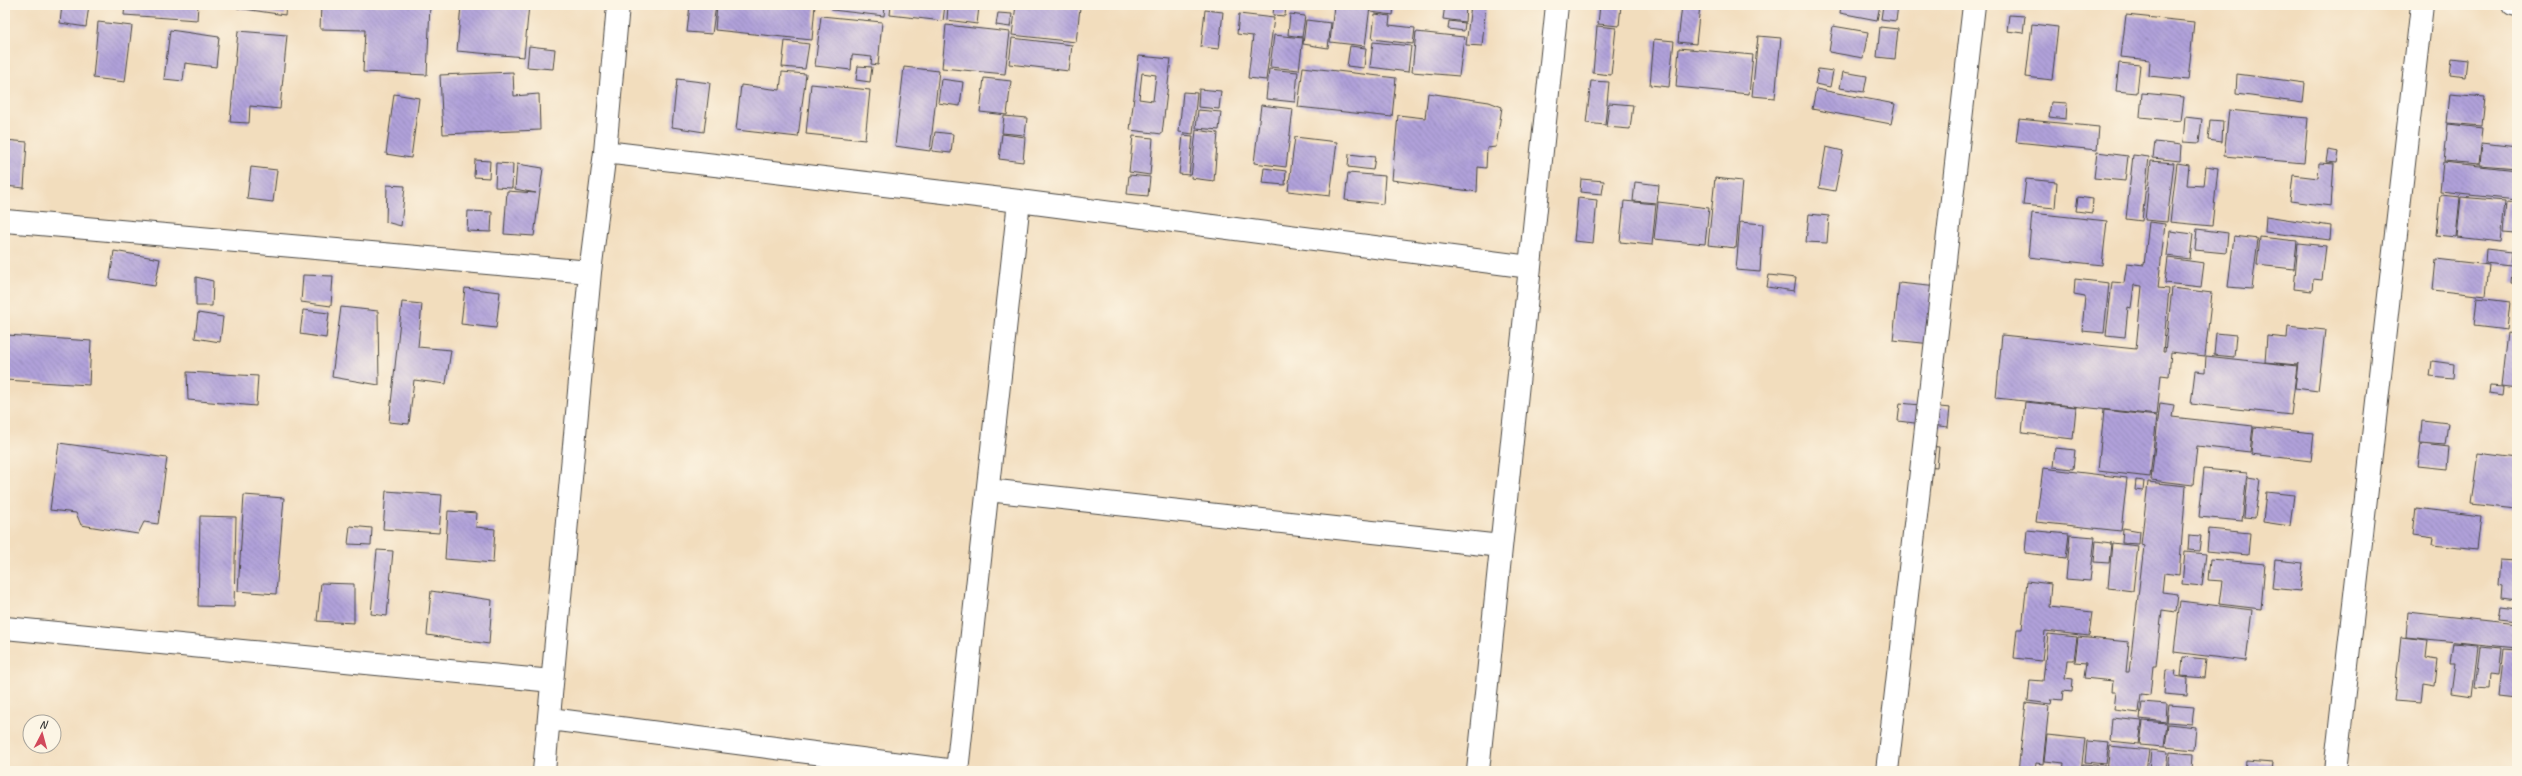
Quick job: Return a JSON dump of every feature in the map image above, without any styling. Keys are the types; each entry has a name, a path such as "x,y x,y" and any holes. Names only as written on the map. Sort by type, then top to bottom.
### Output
{"street":[{"path":"544,771 550,719 552,681 590,272 605,152 618,5"},
{"path":"1478,771 1557,5"},
{"path":"1887,771 1974,5"},
{"path":"2335,771 2422,5"},
{"path":"2513,5 2517,6"},
{"path":"605,152 1019,201 1530,266"},
{"path":"550,719 956,771 1019,201"},
{"path":"5,221 590,272"},
{"path":"988,490 1501,546"},
{"path":"5,628 552,681"}],"building":[{"path":"62,5 89,5 86,27 60,23"},
{"path":"125,5 198,5 197,20 124,15"},
{"path":"238,5 286,5 285,15 237,8"},
{"path":"321,5 430,5 427,75 363,72 365,30 320,29"},
{"path":"461,5 529,5 524,57 457,51"},
{"path":"690,5 716,5 712,34 687,32"},
{"path":"717,5 815,5 812,40 715,30"},
{"path":"833,5 885,5 884,16 832,10"},
{"path":"891,5 945,5 943,21 890,15"},
{"path":"948,5 979,7 977,24 947,20"},
{"path":"1016,5 1080,8 1076,42 1012,35"},
{"path":"1274,5 1286,5 1285,16 1273,15"},
{"path":"1334,5 1370,7 1365,46 1330,42"},
{"path":"1372,5 1394,5 1393,15 1371,12"},
{"path":"1445,5 1466,5 1465,22 1443,19"},
{"path":"1471,5 1486,5 1482,46 1466,45"},
{"path":"1600,5 1621,5 1619,26 1598,24"},
{"path":"1682,5 1700,5 1696,44 1678,42"},
{"path":"1841,5 1880,5 1877,20 1840,13"},
{"path":"1883,5 1898,5 1896,21 1881,19"},
{"path":"1205,10 1223,12 1219,49 1201,47"},
{"path":"998,13 1012,14 1010,27 996,25"},
{"path":"1239,14 1274,18 1266,80 1248,78 1253,36 1237,34"},
{"path":"1290,14 1305,16 1302,37 1288,35"},
{"path":"1375,14 1390,16 1389,25 1415,28 1413,44 1372,39"},
{"path":"2009,15 2025,16 2023,33 2007,31"},
{"path":"2126,15 2194,22 2188,80 2149,76 2150,60 2121,57"},
{"path":"821,16 882,22 878,65 871,64 872,57 852,55 851,70 815,66"},
{"path":"1306,20 1331,23 1328,48 1303,44"},
{"path":"1449,21 1465,23 1464,31 1448,29"},
{"path":"98,22 132,26 125,82 93,78"},
{"path":"2032,24 2058,27 2052,80 2026,77"},
{"path":"946,25 1010,32 1005,74 942,68"},
{"path":"1597,26 1616,28 1611,75 1593,73"},
{"path":"1833,26 1868,32 1863,58 1829,52"},
{"path":"1880,27 1898,29 1895,59 1877,57"},
{"path":"170,30 219,37 216,67 185,63 183,81 164,79"},
{"path":"238,31 287,35 280,109 250,106 249,123 230,122"},
{"path":"1416,32 1464,37 1459,76 1412,72"},
{"path":"1274,35 1303,38 1299,70 1270,67"},
{"path":"1758,36 1781,38 1775,98 1752,96"},
{"path":"1012,38 1072,45 1069,71 1009,64"},
{"path":"1654,39 1674,41 1669,87 1650,85"},
{"path":"785,41 809,44 805,69 782,67"},
{"path":"1373,42 1411,46 1408,72 1370,67"},
{"path":"529,46 555,49 553,69 527,67"},
{"path":"1350,46 1366,48 1364,68 1347,66"},
{"path":"1679,48 1753,55 1749,94 1676,87"},
{"path":"1139,56 1171,59 1162,134 1130,130","holes":["1142,73 1156,75 1153,101 1139,99"]},
{"path":"2452,58 2467,60 2465,77 2450,75"},
{"path":"2119,63 2140,65 2137,93 2116,91"},
{"path":"858,66 872,67 870,82 856,80"},
{"path":"904,67 939,71 930,151 895,146"},
{"path":"1303,67 1396,78 1392,117 1298,107"},
{"path":"1269,69 1298,72 1295,102 1266,99"},
{"path":"1818,69 1833,71 1830,87 1815,84"},
{"path":"513,72 514,96 539,94 540,130 443,134 440,75"},
{"path":"782,72 806,74 798,137 736,130 741,85 780,90"},
{"path":"1843,72 1867,76 1864,92 1840,88"},
{"path":"2237,74 2305,83 2303,103 2236,94"},
{"path":"984,78 1011,81 1007,115 980,112"},
{"path":"677,79 710,83 704,132 672,127"},
{"path":"941,79 963,82 960,106 938,103"},
{"path":"1591,81 1609,82 1605,125 1586,123"},
{"path":"811,84 870,90 865,140 806,134"},
{"path":"1199,89 1221,91 1219,109 1198,107"},
{"path":"1816,89 1895,104 1891,124 1812,109"},
{"path":"1183,92 1197,93 1193,134 1179,132"},
{"path":"1428,93 1489,102 1502,107 1496,147 1487,148 1486,168 1478,167 1477,192 1392,180 1398,115 1425,118"},
{"path":"2142,93 2184,97 2181,121 2140,117"},
{"path":"394,94 419,98 411,158 386,154"},
{"path":"2450,94 2485,97 2482,126 2447,123"},
{"path":"2051,102 2067,103 2066,119 2049,117"},
{"path":"1609,103 1633,105 1630,129 1606,127"},
{"path":"1261,105 1293,109 1286,167 1254,163"},
{"path":"1198,110 1221,112 1219,130 1196,128"},
{"path":"2229,110 2308,118 2304,163 2224,156"},
{"path":"1004,116 1027,118 1025,135 1002,133"},
{"path":"2185,117 2202,119 2199,143 2183,142"},
{"path":"2019,119 2099,127 2097,150 2016,142"},
{"path":"2210,120 2223,121 2222,142 2208,140"},
{"path":"2448,124 2483,128 2479,164 2444,161"},
{"path":"1196,130 1218,133 1214,181 1191,178"},
{"path":"935,132 953,134 951,153 932,151"},
{"path":"1002,134 1025,137 1023,162 999,159"},
{"path":"1183,135 1193,136 1189,175 1179,174"},
{"path":"1133,136 1153,138 1150,175 1129,172"},
{"path":"1295,137 1337,142 1330,196 1288,191"},
{"path":"5,140 27,142 24,188 5,186"},
{"path":"2155,142 2181,145 2180,161 2153,158"},
{"path":"2482,143 2517,147 2517,168 2480,165"},
{"path":"1826,147 1843,151 1835,191 1819,188"},
{"path":"2328,150 2339,152 2337,163 2326,162"},
{"path":"2097,152 2128,156 2125,181 2094,178"},
{"path":"1349,154 1375,157 1373,170 1348,167"},
{"path":"2133,155 2149,157 2142,221 2126,219"},
{"path":"475,160 490,161 489,178 474,177"},
{"path":"2151,161 2174,163 2167,222 2145,220"},
{"path":"2443,162 2517,170 2517,200 2440,192"},
{"path":"496,163 513,164 512,188 495,187"},
{"path":"2177,163 2189,165 2187,185 2204,186 2206,166 2218,168 2212,226 2170,222"},
{"path":"2319,163 2334,164 2331,206 2290,201 2293,175 2318,178"},
{"path":"517,164 543,168 534,236 504,234 507,191 536,193 515,189"},
{"path":"251,167 277,170 273,202 247,199"},
{"path":"1264,168 1286,171 1285,185 1262,183"},
{"path":"1348,173 1385,176 1383,204 1345,200"},
{"path":"1129,175 1150,177 1148,196 1127,194"},
{"path":"1715,178 1742,181 1736,248 1708,245"},
{"path":"1581,179 1604,181 1602,194 1580,192"},
{"path":"2026,179 2057,182 2055,208 2023,205"},
{"path":"1635,182 1659,185 1657,203 1633,201"},
{"path":"387,185 405,186 401,226 386,222"},
{"path":"2440,195 2460,197 2456,237 2436,235"},
{"path":"2078,197 2093,199 2092,213 2076,211"},
{"path":"2461,197 2505,201 2501,242 2457,237"},
{"path":"1578,198 1597,200 1593,243 1574,241"},
{"path":"1624,201 1656,204 1652,245 1620,242"},
{"path":"1658,202 1709,208 1705,244 1654,239"},
{"path":"2507,202 2517,203 2517,233 2504,232"},
{"path":"468,211 492,212 491,232 467,231"},
{"path":"2032,213 2107,221 2102,265 2028,257"},
{"path":"1809,214 1829,216 1827,243 1806,242"},
{"path":"2266,216 2331,226 2330,240 2265,232"},
{"path":"1740,222 1763,224 1760,272 1736,270"},
{"path":"2149,222 2165,224 2158,288 2169,289 2163,352 2165,352 2172,288 2212,293 2205,356 2171,352 2169,376 2161,375 2157,415 1996,398 2002,335 2136,349 2142,286 2134,285 2131,308 2128,307 2125,337 2106,335 2112,282 2124,283 2127,263 2144,265"},
{"path":"2197,229 2228,233 2226,253 2195,250"},
{"path":"2170,231 2193,234 2190,259 2167,256"},
{"path":"2234,236 2258,239 2252,289 2228,287"},
{"path":"2260,237 2297,241 2294,269 2257,265"},
{"path":"2515,237 2517,237 2517,284 2511,283"},
{"path":"2298,243 2326,246 2322,280 2313,279 2312,291 2294,289"},
{"path":"2486,249 2512,252 2511,266 2485,263"},
{"path":"114,251 160,259 155,286 110,279"},
{"path":"2168,258 2204,263 2201,287 2165,283"},
{"path":"2436,259 2489,265 2486,296 2433,290"},
{"path":"303,275 333,276 331,306 301,302"},
{"path":"1769,275 1796,278 1794,291 1767,287"},
{"path":"196,277 213,281 212,306 196,306"},
{"path":"2075,279 2109,283 2104,333 2082,331 2085,296 2074,294"},
{"path":"1899,283 1948,288 1942,345 1893,340"},
{"path":"465,288 500,292 496,328 461,324"},
{"path":"2477,298 2510,302 2507,330 2474,326"},
{"path":"402,302 422,304 418,347 451,350 446,384 414,380 409,424 389,422"},
{"path":"341,307 378,311 379,385 332,377"},
{"path":"303,310 329,313 326,338 300,334"},
{"path":"198,313 223,317 220,342 195,338"},
{"path":"2288,326 2325,330 2318,391 2295,388 2298,363 2297,365 2265,362 2267,336 2287,338"},
{"path":"2216,333 2236,335 2234,357 2214,355"},
{"path":"2507,333 2517,334 2517,388 2501,386"},
{"path":"7,335 91,341 89,385 5,380"},
{"path":"2206,356 2297,366 2291,415 2191,404 2195,371 2205,372"},
{"path":"2432,361 2454,364 2453,379 2430,377"},
{"path":"187,372 258,376 256,406 188,400"},
{"path":"2490,386 2503,387 2502,395 2489,393"},
{"path":"2025,402 2076,407 2073,439 2022,433"},
{"path":"1900,403 1950,408 1948,427 1898,421"},
{"path":"2160,403 2174,405 2172,417 2253,426 2250,452 2197,446 2193,485 2151,480"},
{"path":"2104,410 2157,416 2150,477 2098,471"},
{"path":"2422,420 2448,423 2445,445 2420,443"},
{"path":"2254,427 2314,433 2311,461 2251,454"},
{"path":"59,443 167,458 158,524 144,522 138,534 81,525 76,513 50,510"},
{"path":"2421,444 2449,447 2447,469 2418,466"},
{"path":"1928,446 1939,447 1937,467 1926,466"},
{"path":"2055,448 2075,450 2073,469 2053,467"},
{"path":"2478,453 2517,458 2517,509 2471,504"},
{"path":"2043,468 2127,478 2121,531 2036,522"},
{"path":"2204,469 2247,473 2242,521 2199,517"},
{"path":"2248,477 2260,479 2255,518 2244,517"},
{"path":"2136,480 2144,481 2143,491 2135,490"},
{"path":"2148,482 2186,486 2179,575 2164,573 2162,592 2178,594 2176,612 2162,610 2156,666 2153,666 2150,695 2141,694 2139,713 2114,710 2116,692 2112,692 2113,681 2084,678 2086,663 2075,662 2078,637 2129,642 2126,672 2129,672 2144,546 2141,545"},
{"path":"386,491 442,495 439,533 383,529"},
{"path":"2266,492 2294,495 2290,526 2263,522"},
{"path":"244,495 284,498 276,594 238,591"},
{"path":"2416,508 2481,516 2477,550 2433,545 2434,538 2413,535"},
{"path":"448,511 477,513 476,527 495,529 493,563 445,559"},
{"path":"200,516 236,517 234,607 198,606"},
{"path":"350,526 372,528 371,545 348,544"},
{"path":"2123,528 2140,531 2139,544 2122,543"},
{"path":"2209,529 2250,533 2248,555 2207,551"},
{"path":"2027,530 2069,534 2066,558 2025,553"},
{"path":"2070,535 2095,537 2090,581 2066,579"},
{"path":"2189,535 2201,536 2199,551 2188,550"},
{"path":"2096,541 2111,543 2109,563 2094,562"},
{"path":"2112,543 2138,546 2133,591 2108,588"},
{"path":"377,550 393,551 387,616 371,614"},
{"path":"2185,552 2206,554 2202,586 2182,584"},
{"path":"2210,559 2265,564 2261,609 2219,604 2222,581 2208,580"},
{"path":"2275,560 2303,563 2300,591 2272,588"},
{"path":"2500,560 2517,561 2517,600 2501,598 2502,586 2498,585"},
{"path":"2027,581 2051,584 2049,607 2092,612 2089,636 2045,631 2042,661 2014,658 2017,629 2022,629"},
{"path":"321,583 354,584 354,623 317,621"},
{"path":"431,591 492,600 489,644 427,635"},
{"path":"2180,601 2252,610 2246,661 2174,652"},
{"path":"2500,606 2517,608 2517,621 2498,619"},
{"path":"2408,612 2517,624 2517,648 2406,637"},
{"path":"2048,634 2077,637 2074,660 2067,660 2065,678 2073,679 2072,692 2063,691 2062,700 2052,699 2051,704 2028,701 2030,680 2043,681"},
{"path":"2401,637 2428,640 2426,658 2438,660 2435,685 2423,683 2421,703 2394,701"},
{"path":"2453,643 2478,645 2472,697 2451,694 2455,664 2450,664"},
{"path":"2480,646 2502,648 2499,675 2490,674 2489,689 2475,688"},
{"path":"2504,649 2517,650 2517,699 2499,697"},
{"path":"2183,657 2206,659 2204,678 2181,676"},
{"path":"2166,670 2176,671 2175,676 2188,678 2187,696 2164,694"},
{"path":"2142,702 2167,704 2166,722 2140,719"},
{"path":"2026,703 2049,706 2043,764 2036,763 2035,771 2018,771"},
{"path":"2169,705 2194,707 2192,724 2167,722"},
{"path":"2112,718 2142,721 2139,744 2110,741"},
{"path":"2143,721 2167,723 2164,747 2140,745"},
{"path":"2168,724 2196,727 2194,750 2165,747"},
{"path":"2047,735 2085,739 2081,771 2063,771 2064,763 2044,761"},
{"path":"2087,741 2109,743 2106,764 2085,762"},
{"path":"2110,746 2149,750 2146,771 2107,771"},
{"path":"2151,750 2168,752 2166,771 2149,771"},
{"path":"2170,752 2193,754 2192,771 2168,771"},
{"path":"2246,761 2273,763 2272,771 2245,771"},
{"path":"2083,764 2106,766 2106,771 2082,771"}]}
